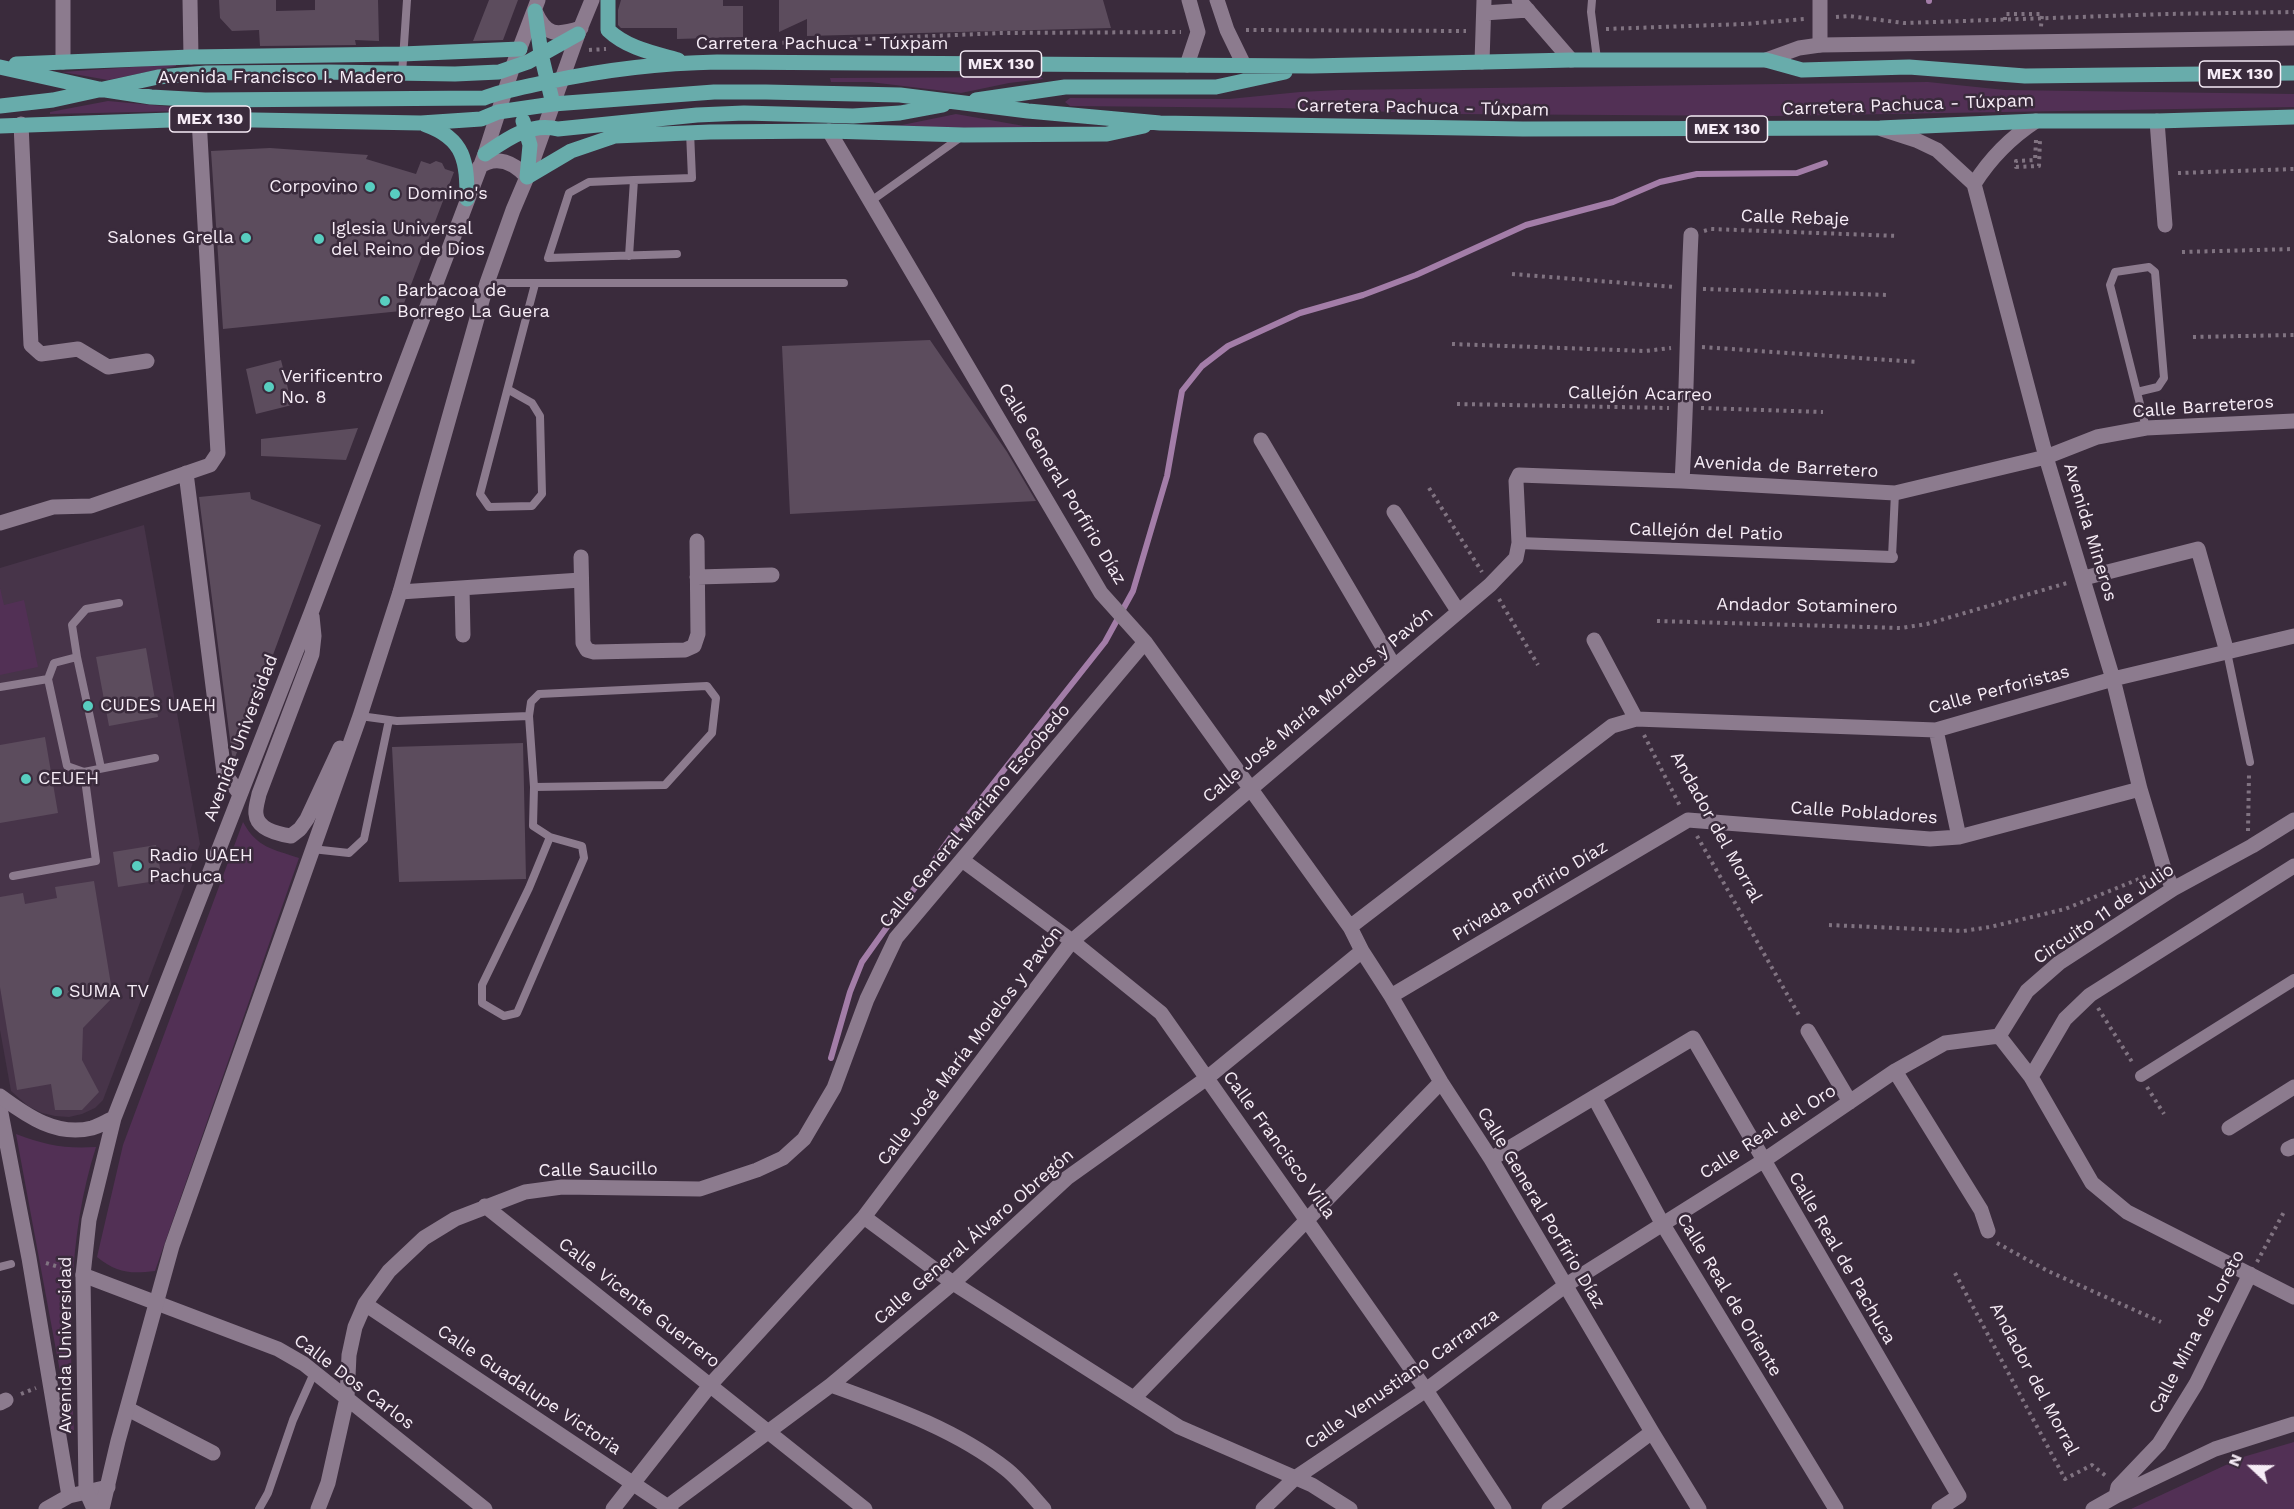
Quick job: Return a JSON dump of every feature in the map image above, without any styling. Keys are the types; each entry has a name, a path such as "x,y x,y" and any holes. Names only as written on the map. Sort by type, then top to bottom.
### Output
{"main road":[{"path":"608,0 608,30 618,40 690,63"},
{"path":"537,5 541,54 553,104"},
{"path":"0,106 53,100 158,77 206,73 499,72 528,62 579,31"},
{"path":"0,66 191,57 402,54 520,49"},
{"name":"Carretera Pachuca - Túxpam","path":"563,78 668,63 1312,66 1597,59 1766,60 1802,70 1909,67 2025,76 2294,74"},
{"name":"Avenida Francisco I. Madero","path":"0,66 99,89 152,97 205,100 484,98 505,90 563,78"},
{"path":"482,160 512,136 545,126 558,129 697,115 744,113 853,116 900,113 1065,87 1216,87 1312,66"},
{"path":"505,90 518,109 527,130 530,145 527,177"},
{"name":"Carretera Pachuca - Túxpam","path":"553,104 724,92 900,95 957,103 1160,123 1523,129 1880,128 2036,121 2157,121 2294,117"},
{"name":"MEX 130","path":"0,126 199,119 420,123 481,119 498,112 553,104"},
{"path":"2270,117 2294,112"},
{"path":"420,123 439,129 458,146 465,159 467,199"},
{"path":"527,177 571,151 615,136 690,132 829,131 964,135 1107,134 1160,123"}],"street":[{"path":"63,0 63,62"},
{"path":"190,0 191,57"},
{"path":"102,1509 118,1442 175,1236 360,716 400,592 488,282 592,0"},
{"path":"1187,65 1198,32 1188,0"},
{"path":"1217,0 1227,30 1244,65"},
{"path":"1820,0 1820,45"},
{"path":"537,5 541,25 548,31 558,33 579,31"},
{"name":"Avenida Universidad","path":"94,1509 86,1491 83,1275 89,1220 114,1118 312,613 482,160 513,66 537,5"},
{"path":"1482,62 1484,7 1524,5 1571,60"},
{"name":"Carretera Pachuca - Túxpam","path":"1766,60 1799,48 1820,45 2294,38"},
{"path":"0,523 53,507 91,506 210,465 218,453 199,119"},
{"path":"1880,128 1937,150 1974,184 1986,165 2001,148 2036,121"},
{"path":"2157,121 2165,225"},
{"path":"21,124 32,345 41,354 78,349 108,367 147,362"},
{"name":"Calle General Porfirio Díaz","path":"829,131 1101,592 1141,637 1350,927 1362,951 1441,1082 1491,1159 1699,1509"},
{"path":"482,160 510,162 527,177"},
{"name":"Avenida Mineros","path":"1974,184 2046,456 2113,679 2140,789 2164,869 2173,890"},
{"path":"1682,481 1687,408 1686,345 1691,234"},
{"name":"Calle Barreteros","path":"2046,456 2097,437 2145,428 2294,421"},
{"path":"1262,440 1394,666"},
{"name":"Avenida de Barretero","path":"1518,551 1516,481 1519,475 1682,481 1895,493 2046,456"},
{"path":"186,473 224,773 240,794"},
{"path":"1394,512 1458,611"},
{"path":"581,556 583,643 587,650 594,652 685,650 694,646 698,634 697,541"},
{"path":"2084,579 2198,549 2227,652"},
{"name":"Calle José María Morelos y Pavón","path":"634,1483 711,1384 864,1217 1072,940 1458,611 1518,551"},
{"name":"Callejón del Patio","path":"1518,551 1892,557"},
{"path":"697,577 772,574"},
{"path":"400,592 581,580"},
{"path":"462,588 463,635"},
{"path":"312,613 314,636 312,654 259,794 256,814 261,825 277,834 291,836 300,829 307,819 336,755 360,716"},
{"name":"Calle Perforistas","path":"1636,719 1936,730 2113,679 2294,636"},
{"name":"Calle General Mariano Escobedo","path":"757,1170 783,1158 804,1139 834,1088 867,999 896,938 962,860 1141,637"},
{"path":"1350,927 1612,726 1636,719 1594,640"},
{"path":"1936,730 1959,837"},
{"name":"Calle Pobladores","path":"1688,820 1930,839 1959,837 2140,789"},
{"name":"Privada Porfirio Díaz","path":"1391,996 1688,820"},
{"name":"Circuito 11 de Julio","path":"1999,1036 2027,991 2059,963 2173,890 2294,820"},
{"name":"Calle Francisco Villa","path":"962,860 1072,940 1161,1013 1308,1219 1426,1390 1504,1509"},
{"path":"2031,1077 2064,1019 2090,995 2294,866"},
{"name":"Calle General Álvaro Obregón","path":"669,1508 831,1385 953,1283 1067,1178 1207,1078 1362,951"},
{"path":"2141,1076 2294,980"},
{"path":"1808,1031 1850,1102"},
{"path":"1999,1036 2031,1077 2092,1183 2127,1212 2294,1297"},
{"name":"Calle Real del Oro","path":"1566,1285 1763,1161 1895,1071 1945,1043 1999,1036"},
{"name":"Calle Real de Pachuca","path":"1594,1097 1693,1038 1959,1496 1939,1509"},
{"path":"1895,1071 1981,1210 1988,1231"},
{"path":"1134,1398 1441,1082"},
{"path":"2229,1128 2294,1087"},
{"path":"0,1096 28,1117 53,1128 91,1128 114,1118"},
{"path":"1491,1159 1594,1097"},
{"name":"Calle Real de Oriente","path":"1594,1097 1662,1223 1836,1509"},
{"path":"0,1108 69,1496"},
{"name":"Calle Saucillo","path":"318,1509 328,1483 346,1398 349,1355 355,1327 366,1304 389,1271 424,1238 455,1219 525,1192 562,1187 700,1189 757,1170"},
{"name":"Calle Vicente Guerrero","path":"485,1206 866,1509"},
{"path":"864,1217 953,1283 1179,1427 1330,1494 1350,1509"},
{"name":"Calle Mina de Loreto","path":"2117,1491 2159,1444 2196,1384 2250,1274"},
{"name":"Calle Dos Carlos","path":"83,1275 278,1349 314,1372 485,1509"},
{"name":"Calle Venustiano Carranza","path":"1263,1509 1295,1478 1426,1390 1566,1285"},
{"name":"Calle Guadalupe Victoria","path":"366,1304 669,1508"},
{"path":"831,1385 903,1411 977,1449 1007,1470 1044,1509"},
{"path":"128,1409 213,1453"},
{"path":"2093,1509 2117,1491 2215,1449 2294,1424"},
{"path":"1549,1509 1652,1432"},
{"path":"613,1509 634,1483"},
{"path":"46,1509 69,1496 108,1487"}],"lane":[{"path":"402,74 407,0"},
{"path":"1592,0 1597,59"},
{"path":"677,254 548,258 569,193 589,182 692,178 690,132"},
{"path":"871,201 964,135"},
{"path":"629,256 634,180"},
{"path":"2137,392 2158,387 2164,378 2155,272 2149,267 2115,272 2110,285 2145,428"},
{"path":"488,282 535,284 844,283"},
{"path":"509,390 532,403 540,416 542,494 532,507 489,507 480,494 535,284"},
{"path":"1892,557 1895,493"},
{"path":"101,768 72,625 86,609 119,603"},
{"path":"2227,652 2250,762"},
{"path":"77,657 54,663 48,679 67,766 84,772 156,758"},
{"path":"0,687 48,679"},
{"path":"534,787 665,784 712,733 716,698 707,686 539,694 531,702 529,716 534,787 533,826 550,837 582,846 584,858 517,1013 504,1016 482,1004 482,985 529,888 550,837"},
{"path":"360,716 388,720 529,716"},
{"path":"312,849 349,853 364,839 388,720"},
{"path":"14,876 96,861 84,772"},
{"path":"0,1267 11,1264"},
{"path":"259,1509 268,1493 293,1420 314,1372"}],"path":[{"path":"1594,30 1744,24 1849,16 1904,23 2294,12"},
{"path":"2005,14 2042,14"},
{"path":"1227,30 1483,31"},
{"path":"767,44 1002,33 1198,32"},
{"path":"573,50 634,46"},
{"path":"2035,160 2016,161 2016,167 2039,166"},
{"path":"2161,173 2294,169"},
{"name":"Calle Rebaje","path":"1691,234 1711,229 1898,236"},
{"path":"2182,252 2294,249"},
{"path":"2193,337 2294,335"},
{"name":"Callejón Acarreo","path":"1457,404 1823,412"},
{"name":"Andador Sotaminero","path":"1657,621 1901,628 1927,624 2084,579"},
{"name":"Andador del Morral","path":"1636,719 1688,820 1808,1031"},
{"path":"2248,832 2250,762"},
{"path":"1829,925 1963,931 1990,927 2065,909 2164,869"},
{"path":"2090,995 2164,1114"},
{"name":"Calle Mina de Loreto","path":"2250,1274 2285,1210"},
{"path":"1988,1231 1995,1242 2048,1271 2161,1322"},
{"path":"28,1258 83,1275"},
{"name":"Andador del Morral","path":"1955,1273 2065,1479 2092,1465 2117,1491"}],"shaded area":[{"path":"176,64 176,66 108,80 62,72"},
{"path":"1041,77 1043,79 961,93 870,82 831,82 830,78"},
{"path":"1928,82 2005,90 2294,94 2294,107 1772,116 1450,114 1281,108 1070,106 1065,102 1070,98 1229,99 1340,90"},
{"path":"108,101 185,108 185,111 50,114 50,112"},
{"path":"956,114 1024,126 1045,127 1045,129 868,126 902,125"},
{"name":"CUDES UAEH","path":"144,525 200,844 103,1100 95,1108 82,1114 69,1117 55,1116 28,1106 11,1091 0,1030 0,568"},
{"path":"0,588 4,605 24,600 38,667 0,675"},
{"path":"243,822 248,831 266,846 299,858 155,1271 124,1271 97,1257 123,1145"},
{"path":"16,1134 55,1145 96,1147 80,1216 75,1252 71,1323 74,1430 71,1431"},
{"path":"2294,1442 2294,1509 2131,1509 2243,1457"}],"building":[{"path":"219,0 276,0 276,11 315,10 315,0 378,0 379,41 355,40 356,45 260,46 259,30 232,31 220,18"},
{"path":"489,0 518,0 503,40 473,41"},
{"path":"621,0 723,0 723,6 743,6 743,37 677,39 677,28 621,28 618,25 618,10"},
{"path":"779,0 1103,0 1111,28 807,36 807,19 779,32"},
{"path":"270,148 368,155 366,159 416,174 421,161 430,164 436,161 442,163 445,169 454,172 401,311 223,329 211,151"},
{"path":"930,340 1007,452 1036,501 790,514 782,346"},
{"name":"Verificentro No. 8","path":"281,360 292,405 256,414 246,369"},
{"path":"358,428 346,460 261,456 261,439"},
{"path":"250,492 251,499 321,525 233,763 199,497"},
{"path":"146,648 158,717 109,726 96,657"},
{"name":"CEUEH","path":"45,737 58,813 0,823 0,745"},
{"path":"523,743 526,879 399,882 392,747"},
{"name":"Radio UAEH Pachuca","path":"156,845 162,880 118,887 113,852"},
{"name":"SUMA TV","path":"94,881 113,997 83,1028 82,1060 99,1092 82,1110 55,1110 51,1084 17,1090 0,987 0,897 23,893 25,904 57,898 55,887"}],"waterway":[{"path":"831,1058 850,992 862,962 951,837 1105,642 1133,591 1167,476 1182,391 1202,366 1228,346 1300,313 1363,295 1416,275 1526,225 1613,202 1660,182 1697,174 1797,173 1825,163"}],"place":[{"name":"Corpovino","path":"370,187"},
{"name":"Domino's","path":"395,194"},
{"name":"Salones Grella","path":"246,238"},
{"name":"Iglesia Universal del Reino de Dios","path":"319,239"},
{"name":"Barbacoa de Borrego La Guera","path":"385,301"},
{"name":"Verificentro No. 8","path":"269,387"},
{"name":"CUDES UAEH","path":"88,706"},
{"name":"CEUEH","path":"26,779"},
{"name":"Radio UAEH Pachuca","path":"137,866"},
{"name":"SUMA TV","path":"57,992"}]}
